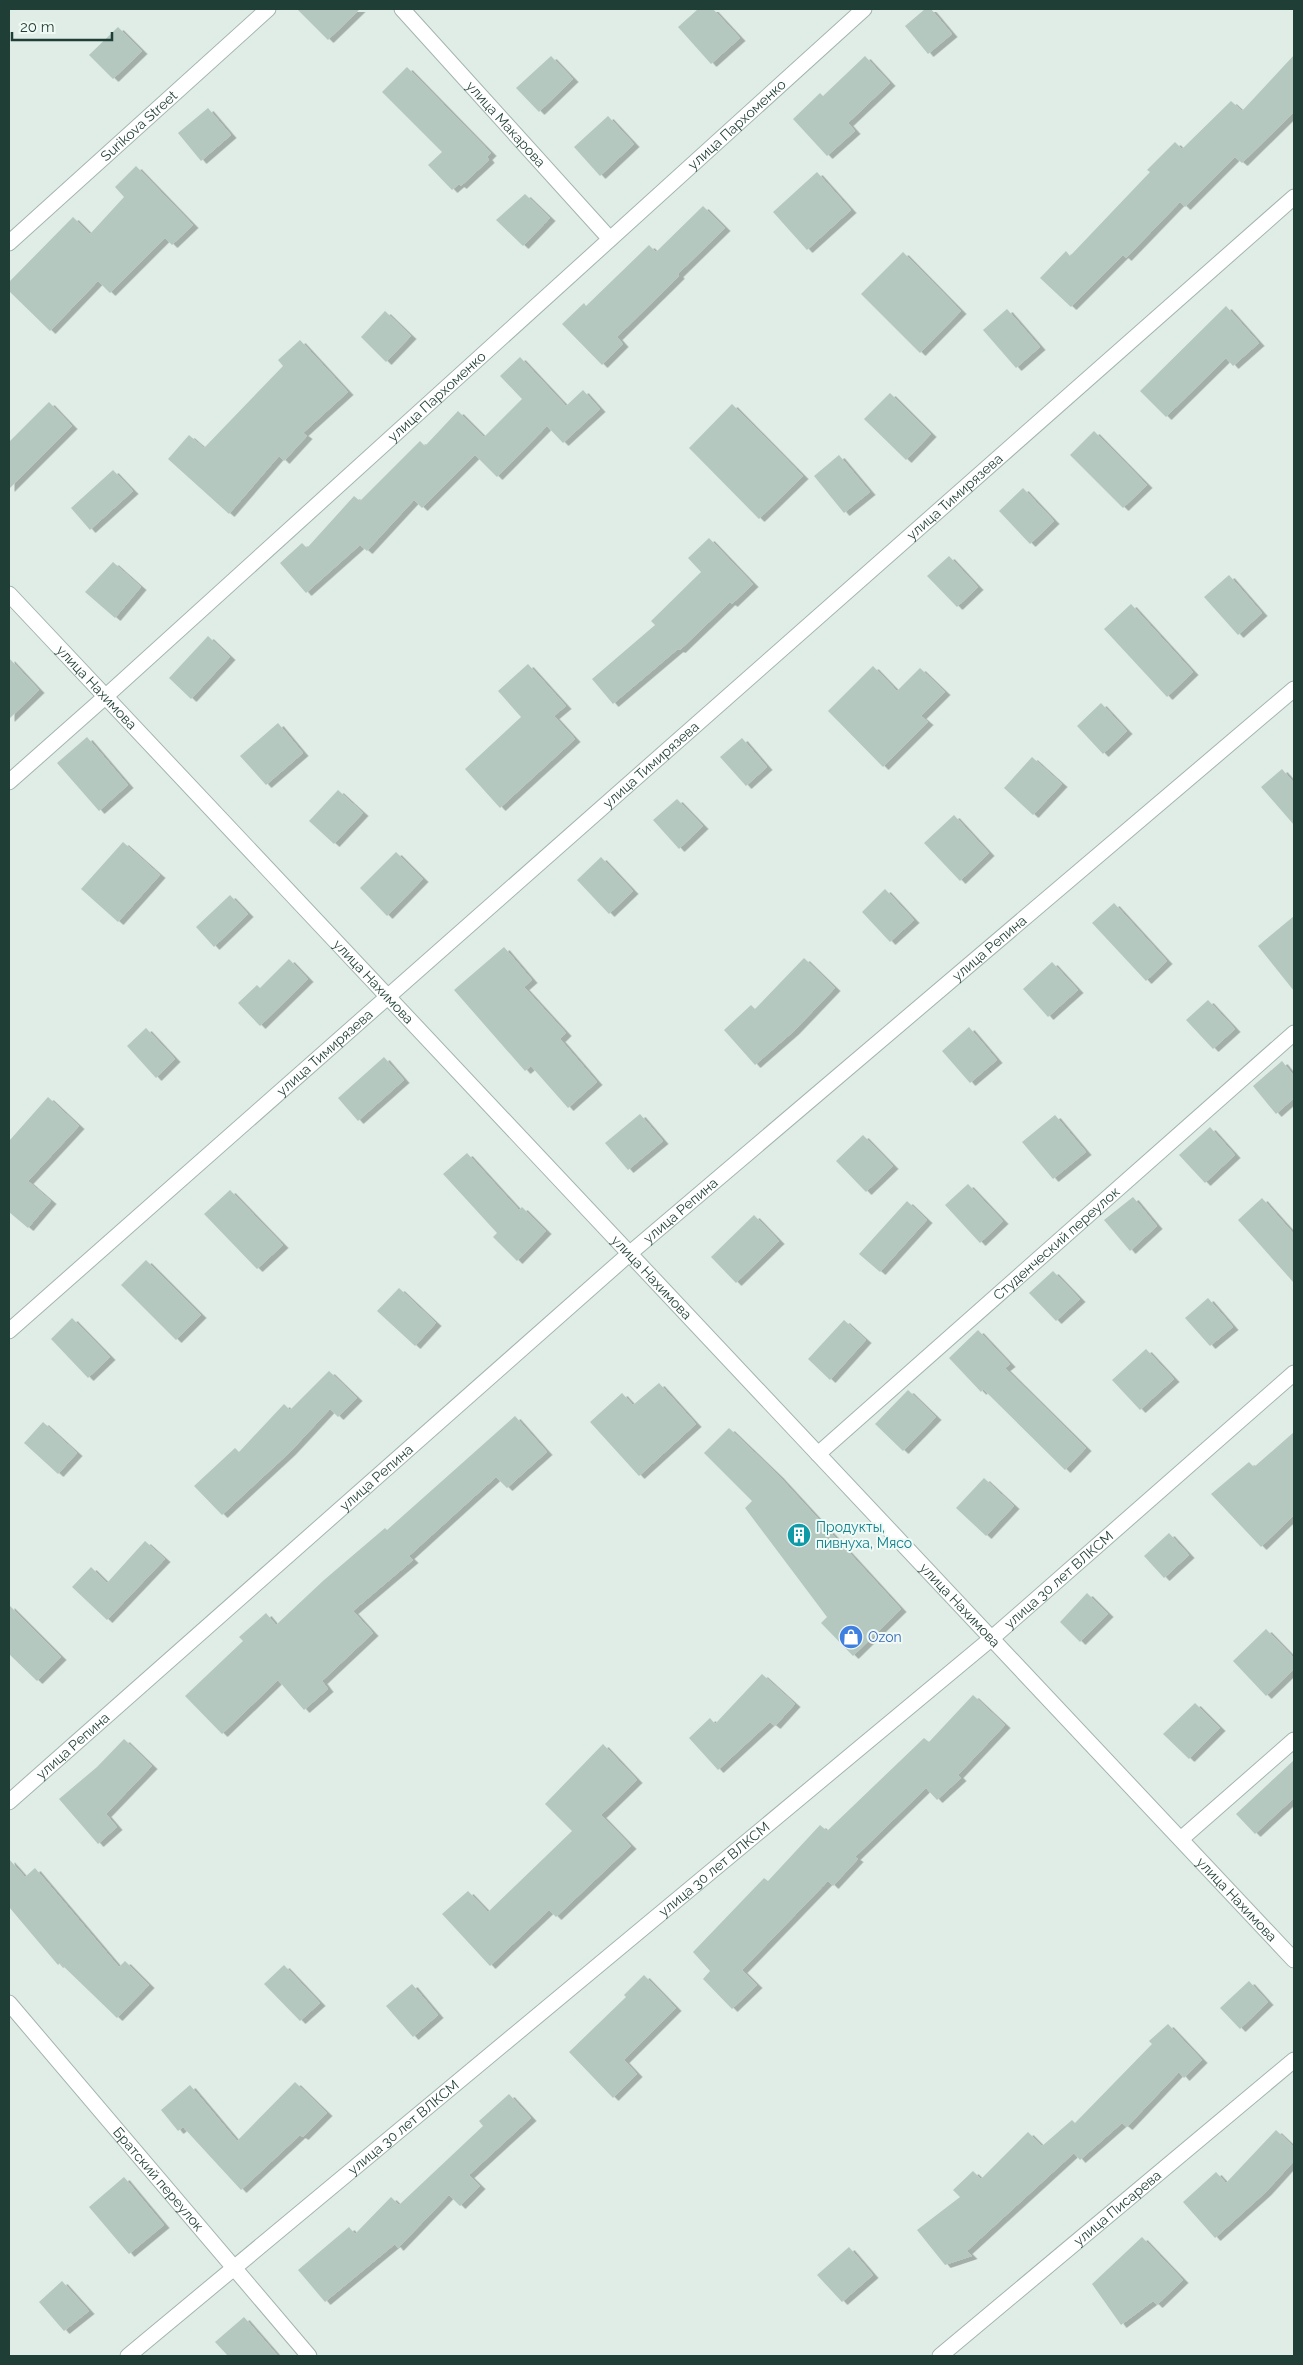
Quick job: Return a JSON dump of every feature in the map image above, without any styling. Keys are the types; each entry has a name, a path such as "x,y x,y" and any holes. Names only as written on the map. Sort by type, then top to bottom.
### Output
{"street":[{"name":"Surikova Street","path":"9,243 268,9"},
{"name":"улица Макарова","path":"402,9 610,240"},
{"name":"улица Пархоменко","path":"9,782 864,9"},
{"name":"улица Тимирязева","path":"9,1331 389,998 1294,197"},
{"name":"улица Нахимова","path":"9,594 1294,1960"},
{"name":"улица Репина","path":"9,1802 629,1254 1294,689"},
{"name":"Студенческий переулок","path":"818,1454 1294,1034"},
{"name":"улица 30 лет ВЛКСМ","path":"128,2356 992,1638 1294,1373"},
{"path":"1181,1840 1294,1740"},
{"name":"Братский переулок","path":"9,2003 309,2356"},
{"name":"улица Писарева","path":"940,2356 1294,2060"}],"building":[{"path":"297,9 360,9 328,40"},
{"path":"698,9 713,9 740,38 711,64 678,27"},
{"path":"925,9 931,9 952,34 928,54 905,26"},
{"path":"118,27 142,51 113,79 89,55"},
{"path":"1294,55 1294,112 1242,163 1235,157 1185,207 1180,202 1126,258 1123,255 1071,307 1040,278 1066,251 1070,256 1150,172 1147,170 1175,142 1182,149 1231,101 1242,111"},
{"path":"551,56 573,79 539,112 516,88"},
{"path":"865,56 890,83 848,123 855,131 827,156 793,119 820,93 823,96"},
{"path":"407,67 491,153 487,157 489,160 461,186 459,184 452,190 428,165 442,152 382,92"},
{"path":"208,108 231,135 201,161 178,133"},
{"path":"608,116 634,144 600,176 574,147"},
{"path":"136,166 193,225 172,245 165,238 110,293 98,281 50,331 9,291 9,282 73,217 90,234 124,197 115,187"},
{"path":"817,172 851,210 807,250 773,212"},
{"path":"525,194 550,218 523,246 496,220"},
{"path":"703,206 725,228 617,337 623,344 602,365 562,324 584,303 586,306 649,245 656,252"},
{"path":"903,252 961,311 920,353 861,294"},
{"path":"1226,306 1259,343 1233,366 1226,358 1166,417 1140,391"},
{"path":"1007,309 1040,347 1016,368 983,330"},
{"path":"385,311 411,336 386,362 361,337"},
{"path":"300,340 348,392 303,433 307,436 284,461 279,456 229,514 168,459 189,435 204,448 283,366 278,360"},
{"path":"520,357 566,406 583,390 600,409 563,443 547,426 497,477 475,455 422,508 414,500 367,551 360,545 306,593 280,563 302,543 307,548 354,496 360,501 420,441 425,446 458,411 484,437 522,399 500,376"},
{"path":"890,393 931,434 906,460 864,419"},
{"path":"49,402 72,426 9,489 9,442"},
{"path":"732,404 803,476 759,519 689,448"},
{"path":"1094,431 1147,485 1123,508 1070,455"},
{"path":"839,455 870,492 844,513 814,476"},
{"path":"113,470 133,491 90,530 71,508"},
{"path":"1023,488 1054,521 1030,544 999,511"},
{"path":"709,538 753,584 732,604 730,602 680,650 678,649 613,704 592,679 655,625 651,621 701,572 688,558"},
{"path":"949,556 978,587 957,607 927,576"},
{"path":"113,562 141,587 115,618 85,592"},
{"path":"1229,575 1262,613 1238,635 1204,597"},
{"path":"1131,604 1193,672 1167,697 1104,629"},
{"path":"208,636 230,657 191,699 169,678"},
{"path":"9,658 39,690 9,719"},
{"path":"528,664 566,706 554,716 575,739 500,808 465,769 521,717 498,691"},
{"path":"873,666 897,691 920,668 945,692 921,716 928,722 883,767 828,711"},
{"path":"1101,703 1127,731 1103,754 1077,726"},
{"path":"278,723 303,753 266,785 240,756"},
{"path":"87,737 128,785 99,811 57,763"},
{"path":"742,738 767,767 746,786 720,757"},
{"path":"1032,757 1062,784 1033,815 1004,788"},
{"path":"1282,769 1294,783 1294,825 1261,787"},
{"path":"338,790 363,813 334,844 309,821"},
{"path":"677,799 703,826 679,849 653,820"},
{"path":"954,815 989,853 960,881 924,843"},
{"path":"123,842 160,875 118,922 81,889"},
{"path":"396,852 423,879 387,916 360,888"},
{"path":"601,857 633,891 609,914 577,880"},
{"path":"885,889 914,920 890,942 862,912"},
{"path":"230,895 248,914 214,947 196,927"},
{"path":"1114,903 1167,961 1146,981 1092,923"},
{"path":"1294,916 1294,991 1258,946"},
{"path":"504,947 532,980 524,987 566,1033 560,1039 597,1082 568,1108 531,1066 525,1071 454,990"},
{"path":"804,958 835,988 794,1031 755,1065 724,1030 751,1005 755,1009"},
{"path":"289,959 308,979 260,1026 238,1003 257,985 260,988"},
{"path":"1052,962 1078,990 1048,1017 1023,989"},
{"path":"1208,1000 1235,1029 1213,1049 1186,1020"},
{"path":"969,1027 997,1060 970,1083 942,1051"},
{"path":"146,1028 175,1059 156,1078 127,1046"},
{"path":"384,1057 404,1080 358,1121 338,1098"},
{"path":"1282,1061 1294,1076 1294,1098 1276,1114 1253,1086"},
{"path":"48,1097 79,1126 28,1181 51,1201 28,1228 9,1212 9,1141"},
{"path":"640,1114 663,1141 628,1170 605,1143"},
{"path":"1055,1115 1086,1152 1053,1179 1022,1142"},
{"path":"1210,1127 1235,1155 1205,1183 1179,1155"},
{"path":"863,1135 893,1166 866,1192 836,1161"},
{"path":"467,1153 519,1210 522,1207 546,1231 517,1261 493,1237 497,1233 443,1174"},
{"path":"968,1184 1003,1221 980,1243 945,1205"},
{"path":"230,1190 283,1245 257,1269 204,1214"},
{"path":"1133,1197 1157,1226 1130,1251 1104,1220"},
{"path":"1262,1198 1294,1234 1294,1283 1238,1220"},
{"path":"907,1201 927,1220 880,1272 859,1254"},
{"path":"754,1215 779,1241 736,1283 711,1257"},
{"path":"146,1260 201,1315 176,1340 121,1285"},
{"path":"1053,1271 1080,1299 1056,1321 1029,1293"},
{"path":"399,1288 436,1323 415,1346 377,1311"},
{"path":"1208,1298 1233,1327 1210,1346 1185,1318"},
{"path":"72,1318 110,1357 88,1378 51,1339"},
{"path":"844,1320 866,1340 830,1380 808,1359"},
{"path":"978,1330 1010,1364 1005,1368 1086,1448 1065,1470 983,1389 981,1392 949,1358"},
{"path":"1146,1349 1174,1379 1140,1410 1112,1380"},
{"path":"329,1371 357,1398 338,1417 330,1409 290,1452 222,1515 194,1486 235,1448 239,1452 284,1404 290,1410"},
{"path":"659,1383 696,1424 639,1476 590,1422 622,1393 633,1405"},
{"path":"908,1390 936,1417 903,1451 875,1424"},
{"path":"515,1416 547,1452 507,1488 496,1477 409,1556 413,1560 353,1611 373,1633 322,1681 328,1689 304,1710 278,1680 222,1734 185,1696 243,1641 239,1637 266,1613 276,1625 324,1580 385,1528 387,1530"},
{"path":"43,1422 77,1453 58,1474 24,1443"},
{"path":"729,1428 778,1475 901,1609 853,1656 821,1623 827,1617 745,1508 752,1501 704,1453"},
{"path":"1294,1432 1294,1515 1261,1547 1211,1494 1249,1462 1254,1467"},
{"path":"984,1478 1014,1506 986,1536 956,1508"},
{"path":"1169,1533 1189,1555 1164,1578 1144,1556"},
{"path":"145,1541 165,1559 107,1620 72,1587 91,1567 107,1583"},
{"path":"1087,1593 1108,1614 1080,1642 1060,1622"},
{"path":"9,1605 61,1657 37,1681 9,1654"},
{"path":"1266,1629 1294,1658 1294,1669 1266,1696 1233,1661"},
{"path":"762,1674 795,1704 775,1726 770,1722 718,1770 689,1738 710,1718 715,1724"},
{"path":"973,1695 1005,1725 958,1775 961,1778 937,1800 926,1788 855,1857 858,1859 833,1886 828,1881 742,1970 757,1985 732,2009 703,1979 710,1971 693,1952 764,1878 768,1881 820,1825 827,1831 924,1738 929,1742"},
{"path":"1195,1703 1220,1728 1189,1759 1163,1734"},
{"path":"124,1739 152,1766 106,1814 117,1827 98,1844 59,1799 97,1767"},
{"path":"603,1744 637,1780 601,1815 631,1846 556,1917 549,1910 490,1966 442,1914 468,1891 488,1912 572,1831 545,1804"},
{"path":"1294,1760 1294,1798 1255,1834 1236,1814"},
{"path":"9,1859 25,1877 35,1868 119,1967 125,1961 149,1985 117,2018 60,1963 58,1965 9,1907"},
{"path":"284,1965 320,2003 300,2021 264,1984"},
{"path":"644,1975 676,2008 624,2060 637,2074 613,2098 569,2052 626,1997 624,1995"},
{"path":"1249,1981 1268,2002 1240,2029 1220,2008"},
{"path":"412,1984 438,2015 413,2037 386,2006"},
{"path":"1168,2024 1202,2060 1184,2078 1179,2072 1127,2127 1122,2123 1080,2160 1074,2153 967,2251 972,2256 945,2265 917,2230 960,2197 953,2190 973,2171 981,2179 1028,2132 1042,2146 1072,2120 1075,2123 1152,2044 1149,2041"},
{"path":"295,2082 327,2113 303,2137 300,2135 241,2190 183,2127 178,2131 161,2110 190,2085 237,2141"},
{"path":"509,2094 531,2118 469,2175 480,2186 460,2206 449,2195 398,2248 395,2244 325,2302 298,2270 349,2227 355,2234 391,2197 399,2205 483,2126 479,2121"},
{"path":"1276,2130 1294,2147 1294,2161 1266,2192 1215,2238 1183,2202 1216,2172 1226,2183"},
{"path":"124,2177 164,2225 129,2254 89,2207"},
{"path":"1142,2237 1183,2280 1157,2305 1153,2301 1121,2325 1092,2284"},
{"path":"849,2247 873,2275 842,2302 817,2275"},
{"path":"62,2281 89,2311 64,2331 39,2302"},
{"path":"244,2317 278,2356 228,2356 215,2342"}],"place":[{"name":"Продукты, пивнуха, Мясо","path":"799,1535"},
{"name":"Ozon","path":"851,1637"}]}
